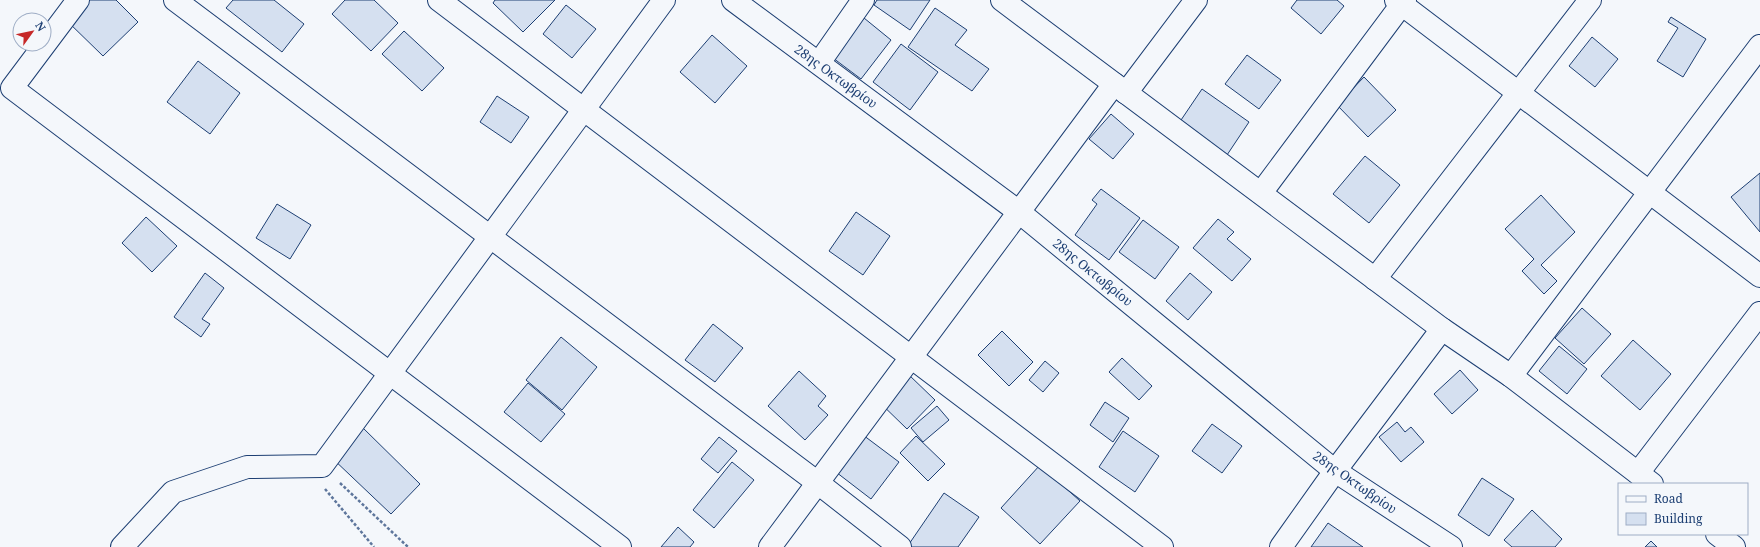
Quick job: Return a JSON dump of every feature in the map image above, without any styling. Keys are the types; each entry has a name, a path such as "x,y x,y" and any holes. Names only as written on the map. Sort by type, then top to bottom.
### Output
{"street":[{"path":"78,0 12,88 620,547"},
{"path":"175,0 818,483 900,547"},
{"path":"439,0 1162,547"},
{"path":"122,547 173,492 247,467 322,466 664,0"},
{"name":"28ης Οκτωβρίου","path":"733,0 1019,212 1335,471 1451,547"},
{"path":"819,63 863,0"},
{"path":"1002,0 1442,329 1511,376 1645,479 1760,313"},
{"path":"770,547 1019,212 1120,88 1196,0"},
{"path":"1375,279 1590,0"},
{"path":"1260,194 1401,1 1760,276"},
{"path":"1511,376 1760,46"},
{"path":"1281,547 1335,471 1442,329"},
{"path":"1718,535 1734,547"}],"path":[{"path":"374,547 314,476 322,466 408,547"}],"building":[{"path":"84,0 116,0 138,22 103,56 65,19"},
{"path":"233,0 274,0 304,24 282,52 226,8"},
{"path":"345,0 374,0 398,23 371,51 332,14"},
{"path":"495,0 555,0 523,32 493,3"},
{"path":"877,0 930,0 910,30 874,5"},
{"path":"1297,0 1337,0 1344,6 1321,34 1291,8"},
{"path":"566,5 596,29 572,58 543,34"},
{"path":"935,8 967,30 955,45 989,69 972,91 908,47"},
{"path":"1671,17 1706,39 1683,77 1657,61 1678,28 1668,22"},
{"path":"864,18 891,40 861,79 833,58"},
{"path":"404,31 444,68 422,91 382,54"},
{"path":"712,35 747,66 715,103 680,72"},
{"path":"1592,37 1618,59 1595,87 1569,66"},
{"path":"901,44 938,72 910,110 873,82"},
{"path":"1247,55 1281,80 1259,109 1225,84"},
{"path":"198,61 240,93 210,134 167,102"},
{"path":"1364,77 1396,110 1368,137 1337,105"},
{"path":"1202,89 1249,122 1227,155 1179,123"},
{"path":"497,96 529,117 511,143 480,122"},
{"path":"1111,114 1134,134 1113,159 1089,139"},
{"path":"1365,156 1400,185 1369,223 1333,194"},
{"path":"1760,173 1760,232 1731,197"},
{"path":"1101,189 1140,218 1109,260 1075,235 1097,204 1092,200"},
{"path":"1541,195 1575,232 1541,265 1557,281 1544,294 1522,271 1534,259 1505,229"},
{"path":"277,204 311,225 290,259 256,238"},
{"path":"856,212 890,236 863,275 829,251"},
{"path":"146,217 177,246 152,272 122,243"},
{"path":"1218,219 1234,232 1227,239 1251,259 1232,281 1193,248"},
{"path":"1143,220 1179,247 1155,279 1119,252"},
{"path":"205,273 224,288 202,319 210,324 201,337 174,317"},
{"path":"1190,273 1212,292 1188,320 1166,301"},
{"path":"1582,308 1611,334 1584,364 1555,338"},
{"path":"713,324 743,348 715,382 685,360"},
{"path":"1002,331 1033,362 1009,386 978,355"},
{"path":"561,337 597,367 562,410 526,380"},
{"path":"1633,340 1671,374 1640,410 1601,376"},
{"path":"1559,346 1587,369 1567,394 1539,371"},
{"path":"1122,358 1152,386 1139,400 1109,372"},
{"path":"1045,361 1059,373 1043,392 1029,380"},
{"path":"1460,370 1478,390 1452,414 1434,394"},
{"path":"799,371 826,396 818,406 828,415 805,440 768,406"},
{"path":"908,374 935,400 907,429 873,396"},
{"path":"528,383 565,414 541,442 504,412"},
{"path":"1105,402 1129,418 1113,442 1090,425"},
{"path":"937,406 949,420 923,442 911,428"},
{"path":"1397,422 1405,432 1411,427 1424,442 1401,462 1379,437"},
{"path":"1212,424 1242,446 1222,473 1192,451"},
{"path":"361,426 420,484 391,514 331,457"},
{"path":"1123,431 1159,456 1135,492 1099,467"},
{"path":"859,432 899,462 871,499 832,469"},
{"path":"916,436 945,464 928,481 900,453"},
{"path":"719,437 737,451 718,473 701,459"},
{"path":"732,462 754,480 714,528 693,510"},
{"path":"1040,465 1080,501 1040,544 1001,508"},
{"path":"1482,478 1514,499 1489,536 1458,515"},
{"path":"944,493 979,517 958,547 907,547"},
{"path":"1532,510 1562,539 1555,547 1512,547 1504,540"},
{"path":"1328,523 1363,547 1311,547"},
{"path":"678,527 694,542 690,547 661,547"},
{"path":"1651,541 1657,547 1645,547"}]}
